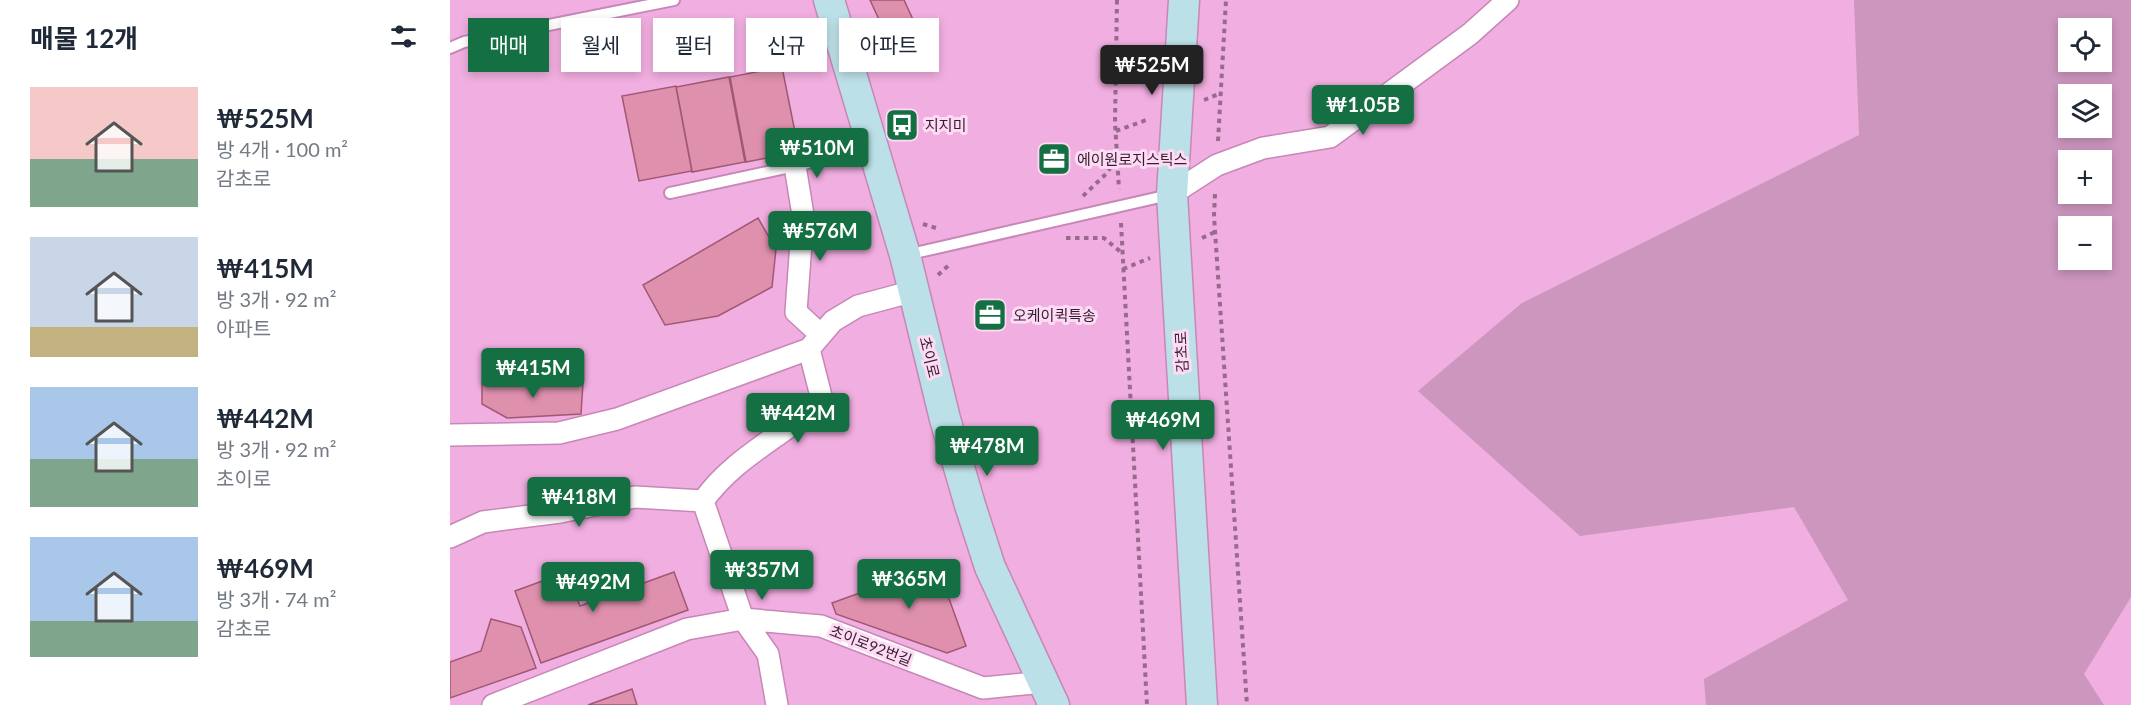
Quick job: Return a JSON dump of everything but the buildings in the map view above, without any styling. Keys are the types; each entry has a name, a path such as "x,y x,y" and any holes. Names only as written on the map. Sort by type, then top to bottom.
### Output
{"street":[{"name":"초이로","path":"829,0 905,255 923,285 945,419 990,567 1049,693"},
{"name":"감초로","path":"1184,0 1172,194 1202,705"},
{"path":"1172,194 1217,165 1263,148 1330,137 1470,34 1508,0"},
{"path":"703,501 714,485 737,464 812,409 821,396 815,342 796,312 803,215 795,166"},
{"path":"450,435 559,433 617,419 815,342 832,321 858,306 923,285"},
{"path":"450,537 483,522 561,512 635,497 703,501"},
{"path":"703,501 743,619 768,654 777,705"},
{"name":"초이로92번길","path":"493,705 687,629 743,619 821,626 983,688 1049,693"}],"lane":[{"path":"450,48 464,42 674,0"},
{"path":"670,193 873,148"},
{"path":"905,255 1172,194"}],"path":[{"path":"1117,0 1117,156 1146,705"},
{"path":"1226,0 1214,216 1247,705"},
{"path":"1081,198 1107,173 1117,156"},
{"path":"916,216 922,223 941,229"},
{"path":"1056,241 1104,238 1122,254"},
{"path":"923,285 952,263"}],"shaded area":[{"path":"1854,0 2131,0 2131,597 2084,674 2104,705 1706,705 1704,679 1848,600 1794,507 1580,536 1418,391 1522,303 1859,135"}],"place":[{"name":"지지미","path":"902,125"},
{"name":"에이원로지스틱스","path":"1054,159"},
{"name":"오케이퀵특송","path":"990,315"}]}
